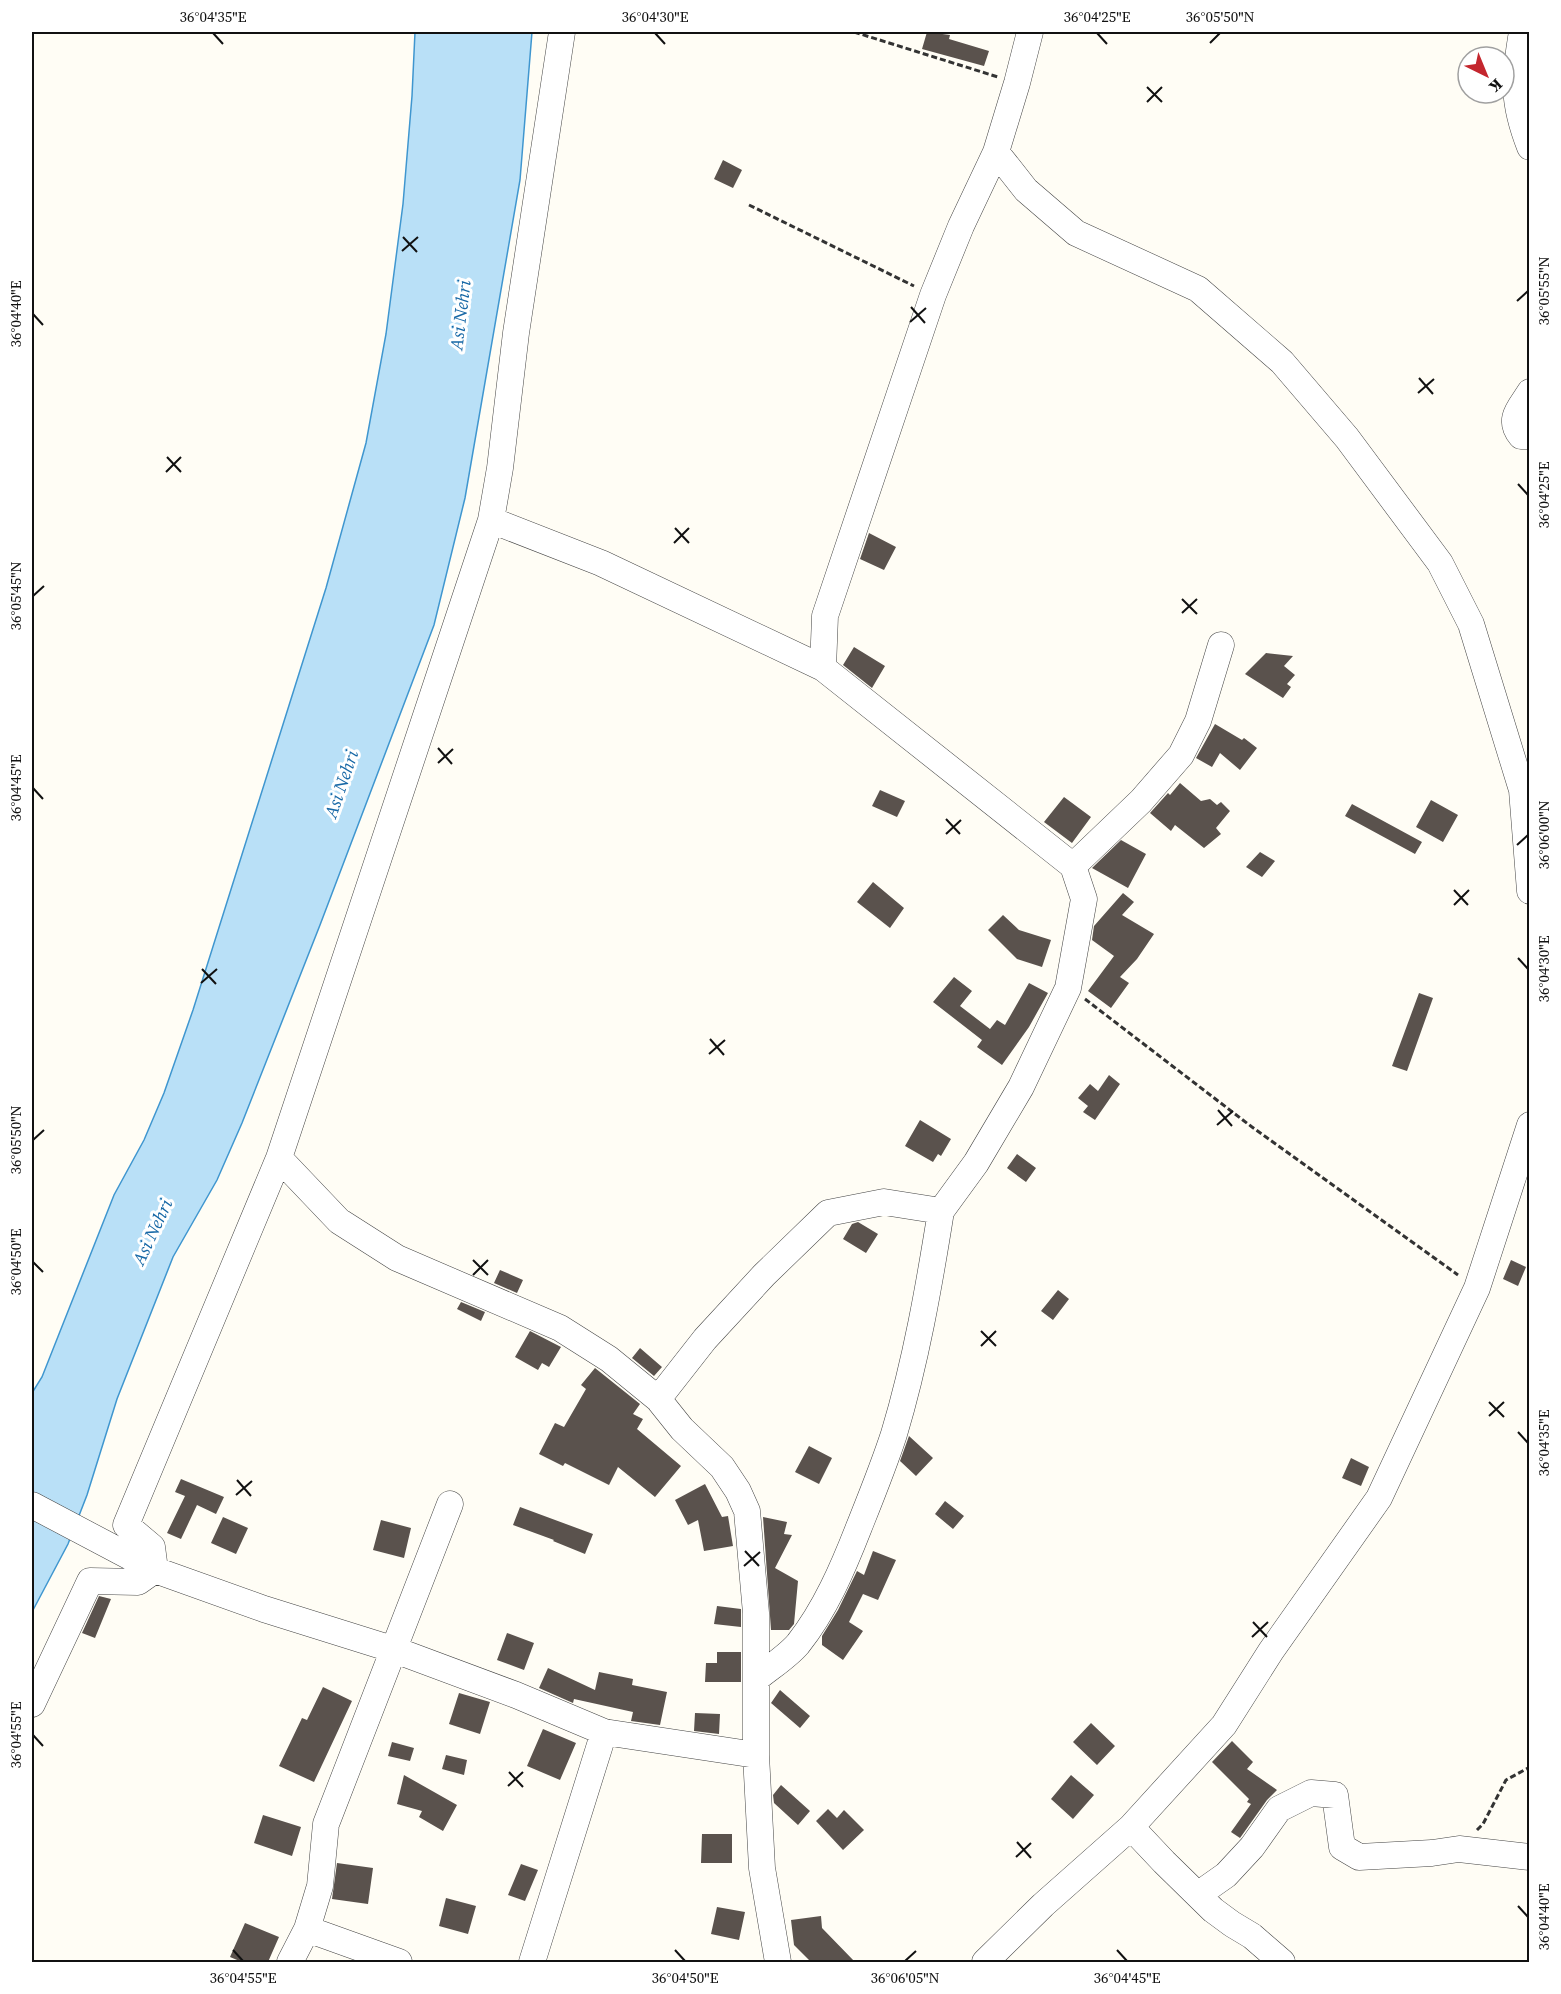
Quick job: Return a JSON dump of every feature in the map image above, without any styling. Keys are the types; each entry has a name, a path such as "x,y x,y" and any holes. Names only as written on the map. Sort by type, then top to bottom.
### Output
{"street":[{"path":"155,1570 152,1547 126,1525 279,1158 491,520 500,468 516,333 562,32"},
{"path":"823,668 825,616 933,295 961,226 996,152 1030,32"},
{"path":"1522,32 1515,88 1516,109 1530,147"},
{"path":"996,152 1026,190 1076,233 1198,289 1282,362 1347,438 1440,563 1471,624 1522,790 1530,891"},
{"path":"1530,392 1514,419 1515,429 1521,436 1530,436"},
{"path":"491,520 601,563 823,668 1073,866 1084,899 1068,988 1021,1087 976,1163 941,1211 930,1277 894,1434 844,1563 819,1613 797,1646 756,1679"},
{"path":"1073,866 1141,801 1181,755 1198,721 1221,645"},
{"path":"985,1962 1043,1905 1131,1827 1224,1725 1271,1651 1379,1498 1477,1288 1530,1125"},
{"path":"279,1158 339,1221 397,1258 560,1328 609,1359 658,1399 682,1429 722,1467 738,1491 747,1511 756,1613 756,1755 762,1868 778,1962"},
{"path":"658,1399 705,1339 764,1275 828,1213 884,1202 941,1211"},
{"path":"290,1962 307,1929 320,1886 326,1824 450,1504"},
{"path":"32,1505 155,1570 264,1609 395,1650 516,1695 604,1732 756,1755"},
{"path":"32,1704 90,1581 138,1582 155,1570"},
{"path":"532,1962 604,1732"},
{"path":"1198,1894 1226,1875 1252,1847 1279,1809 1311,1793 1335,1795 1342,1846 1359,1857 1421,1854 1459,1849 1530,1857"},
{"path":"1131,1827 1213,1910 1252,1936 1282,1962"},
{"path":"307,1929 399,1962"}],"path":[{"path":"854,32 1017,83"},
{"path":"749,205 933,295"},
{"path":"1068,988 1101,1010 1252,1127 1477,1288"},
{"path":"1459,1849 1483,1824 1506,1780 1530,1767"}],"water":[{"name":"Asi Nehri","path":"415,32 532,32 520,180 465,498 434,625 320,925 242,1123 217,1180 173,1257 117,1399 87,1495 68,1544 32,1612 32,1393 42,1377 114,1195 144,1140 164,1093 193,1010 326,588 366,443 386,334 403,204"}],"building":[{"path":"927,32 950,35 949,39 989,51 984,66 922,49"},
{"path":"723,160 742,170 733,188 714,179"},
{"path":"869,533 896,547 884,570 860,559"},
{"path":"854,647 885,666 872,688 843,665"},
{"path":"1266,653 1293,656 1284,666 1295,675 1287,684 1291,687 1283,698 1245,674"},
{"path":"1215,724 1242,740 1244,738 1257,748 1240,770 1220,753 1212,767 1196,758"},
{"path":"1180,783 1201,801 1210,799 1217,805 1221,802 1230,811 1216,828 1221,834 1204,848 1175,825 1171,831 1150,813"},
{"path":"880,790 905,801 897,817 872,806"},
{"path":"1064,797 1091,817 1072,843 1044,822"},
{"path":"1431,800 1458,815 1443,842 1416,827"},
{"path":"1352,804 1422,842 1415,854 1345,816"},
{"path":"1121,840 1146,854 1128,888 1092,868"},
{"path":"1260,852 1275,861 1262,877 1246,867"},
{"path":"873,882 904,908 890,928 857,902"},
{"path":"1123,893 1134,902 1122,915 1154,934 1137,959 1120,977 1129,983 1111,1008 1088,991 1114,956 1092,940 1094,926"},
{"path":"1003,915 1019,930 1051,940 1042,967 1017,959 988,930"},
{"path":"954,977 972,991 960,1006 990,1029 997,1020 1005,1025 1029,983 1048,993 1029,1027 1002,1065 977,1047 982,1040 933,1002"},
{"path":"1419,993 1433,998 1407,1071 1392,1066"},
{"path":"1109,1075 1120,1084 1095,1120 1083,1112 1088,1106 1078,1098 1090,1084 1098,1091"},
{"path":"920,1120 951,1139 941,1156 938,1154 933,1162 905,1146"},
{"path":"1017,1154 1036,1168 1026,1182 1007,1168"},
{"path":"858,1222 878,1234 866,1253 843,1239 852,1224"},
{"path":"1511,1260 1526,1267 1518,1286 1503,1279"},
{"path":"500,1270 523,1280 517,1293 494,1283"},
{"path":"1058,1290 1069,1299 1053,1320 1041,1311"},
{"path":"461,1302 485,1312 481,1321 457,1309"},
{"path":"530,1331 561,1347 549,1367 542,1363 538,1370 515,1357"},
{"path":"640,1348 662,1367 654,1376 632,1358"},
{"path":"595,1368 640,1404 633,1414 643,1419 637,1429 681,1466 655,1497 618,1467 609,1485 565,1463 563,1466 539,1454 555,1423 564,1427 586,1389 581,1385"},
{"path":"909,1436 933,1458 916,1476 900,1461"},
{"path":"809,1446 832,1458 819,1484 795,1472"},
{"path":"1351,1458 1369,1467 1361,1486 1342,1478"},
{"path":"181,1479 224,1497 216,1514 197,1505 181,1539 167,1533 185,1496 175,1492"},
{"path":"705,1484 722,1517 728,1516 733,1546 704,1551 698,1520 688,1525 675,1500"},
{"path":"945,1501 964,1516 953,1529 935,1514"},
{"path":"520,1507 593,1534 585,1554 513,1525"},
{"path":"223,1517 248,1528 236,1554 211,1543"},
{"path":"763,1517 787,1522 784,1534 792,1535 775,1568 798,1581 794,1624 789,1630 771,1630"},
{"path":"381,1520 411,1528 404,1558 373,1550"},
{"path":"873,1551 896,1560 878,1600 863,1594 849,1622 863,1631 843,1660 822,1645 822,1636 857,1571 864,1575"},
{"path":"99,1596 111,1599 95,1638 82,1633"},
{"path":"717,1606 741,1609 741,1627 714,1624"},
{"path":"507,1633 534,1643 524,1670 497,1660"},
{"path":"717,1652 741,1652 741,1682 705,1682 706,1663 717,1663"},
{"path":"548,1668 595,1690 599,1672 633,1679 632,1685 667,1692 660,1725 631,1721 633,1712 574,1699 573,1703 539,1688"},
{"path":"323,1687 352,1701 314,1782 279,1766 302,1718 307,1720"},
{"path":"780,1690 810,1716 800,1728 771,1703"},
{"path":"459,1693 490,1702 480,1734 449,1724"},
{"path":"695,1713 720,1714 719,1734 694,1731"},
{"path":"1091,1723 1115,1746 1097,1765 1073,1742"},
{"path":"543,1729 576,1743 560,1780 527,1766"},
{"path":"1232,1741 1253,1762 1247,1769 1277,1790 1267,1800 1240,1838 1231,1832 1251,1804 1247,1802 1249,1799 1212,1762"},
{"path":"392,1742 414,1748 410,1761 388,1756"},
{"path":"446,1755 467,1760 464,1775 442,1769"},
{"path":"404,1775 457,1805 443,1831 419,1817 422,1811 397,1804"},
{"path":"1071,1775 1094,1795 1073,1819 1051,1799"},
{"path":"781,1785 810,1811 798,1825 774,1803 773,1795"},
{"path":"828,1809 837,1818 844,1810 864,1830 843,1850 816,1821"},
{"path":"263,1815 301,1827 292,1856 254,1843"},
{"path":"702,1834 732,1834 732,1863 701,1863"},
{"path":"337,1863 373,1868 368,1904 332,1899"},
{"path":"521,1864 538,1870 525,1901 508,1895"},
{"path":"446,1898 476,1906 468,1934 439,1926"},
{"path":"717,1907 745,1912 739,1940 711,1934"},
{"path":"821,1916 822,1928 855,1962 811,1962 794,1945 791,1920"},
{"path":"245,1923 279,1937 268,1962 242,1962 230,1957"}]}
